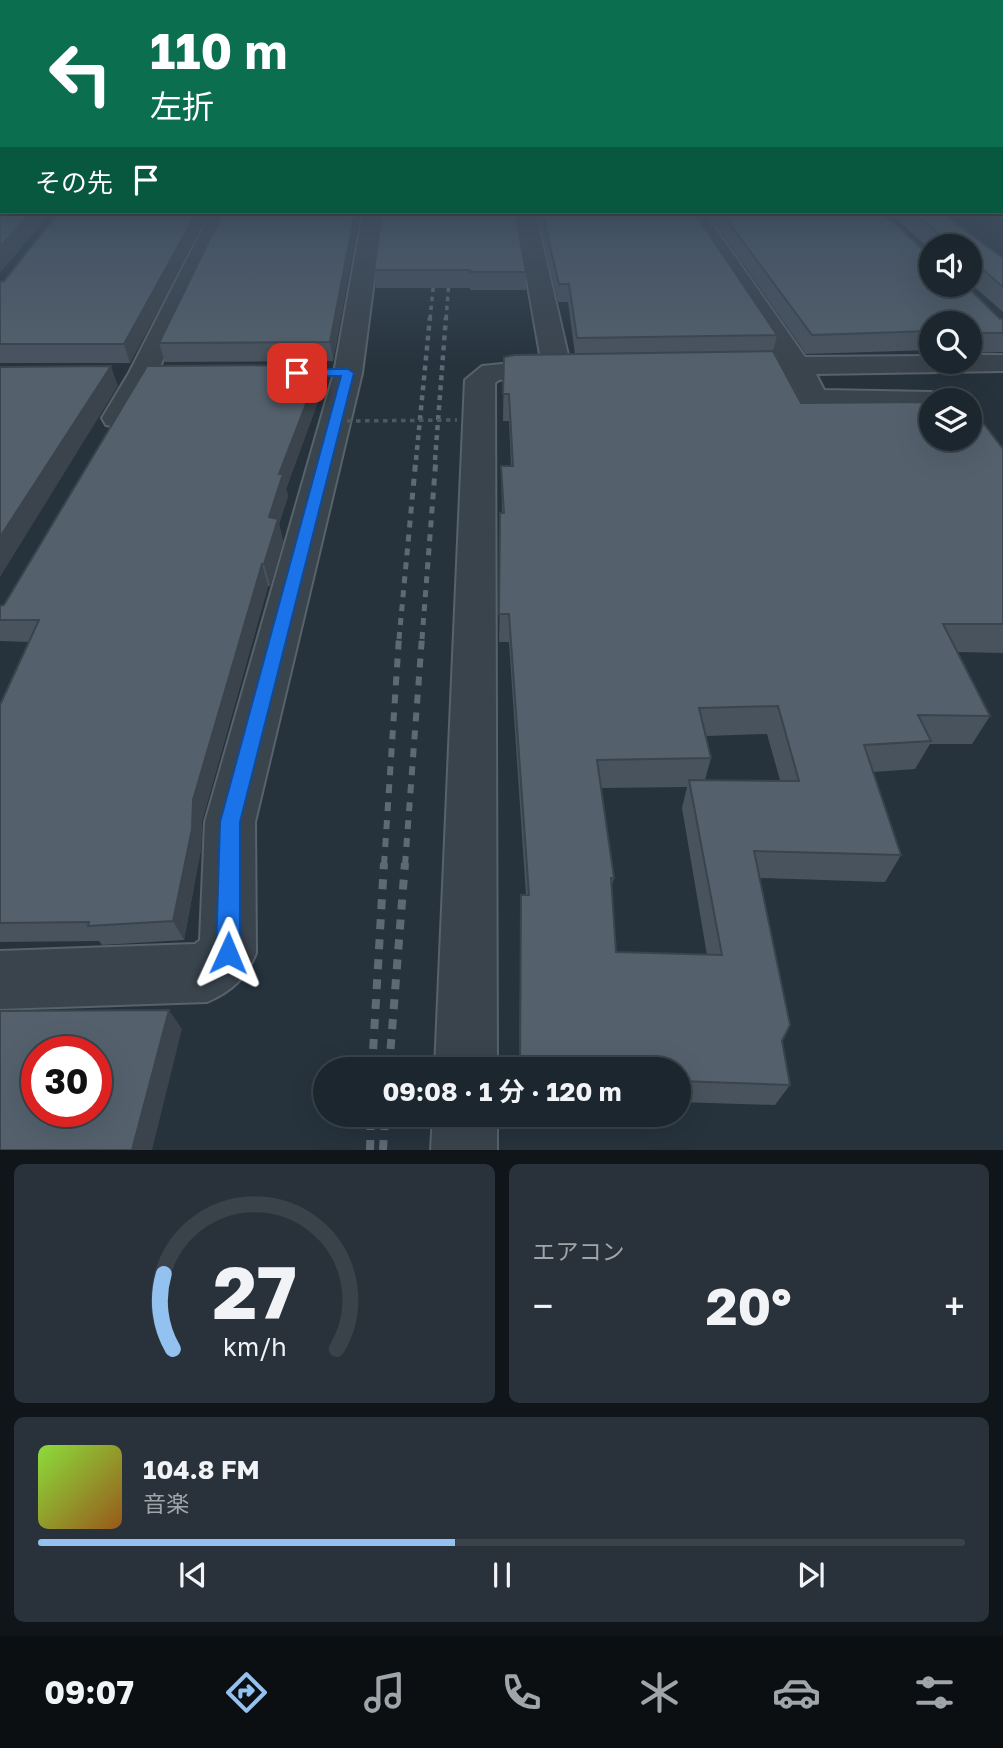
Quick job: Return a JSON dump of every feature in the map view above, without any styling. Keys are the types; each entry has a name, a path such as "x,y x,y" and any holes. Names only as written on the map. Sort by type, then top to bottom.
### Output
{"street":[{"path":"102,442 143,373 198,260"},
{"path":"0,980 207,973 228,953 230,822 361,260"},
{"path":"466,1057 480,380 492,372 570,368 539,260"},
{"path":"726,260 797,366 814,399 919,401"},
{"path":"704,367 1003,363"},
{"path":"464,1150 465,1127"}],"path":[{"path":"347,421 457,420"}],"building":[{"path":"21,260 171,260 124,344 0,344 0,282 4,281"},
{"path":"200,260 346,260 330,342 159,343"},
{"path":"375,260 524,260 526,272 470,270 374,270"},
{"path":"553,260 726,260 777,335 577,338 569,284 559,284"},
{"path":"756,260 919,260 919,297 977,297 1003,319 1003,333 982,333 982,311 919,311 919,331 812,335"},
{"path":"982,260 1003,260 1003,287 982,269"},
{"path":"773,351 801,403 919,402 919,451 982,451 982,422 1003,449 1003,624 943,624 990,716 918,715 931,741 864,745 901,855 754,851 790,1025 782,1041 790,1085 691,1081 691,1057 520,1057 521,895 529,895 509,614 499,614 500,513 504,513 501,466 513,466 509,394 503,394 504,357","holes":["778,706 799,781 689,780 722,955 616,952 611,878 614,878 597,760 711,758 699,708"]},
{"path":"321,365 279,474 283,474 269,517 278,519 262,564 193,800 192,829 173,921 88,926 89,922 0,923 0,705 39,620 0,620 0,606 4,605 147,366"},
{"path":"111,366 0,537 0,367"},
{"path":"169,1010 132,1150 0,1150 0,1011"}],"railway":[{"path":"446,319 450,268"},
{"path":"430,319 435,270"},
{"path":"416,460 430,317"},
{"path":"435,460 446,317"},
{"path":"399,639 416,458"},
{"path":"422,639 436,458"},
{"path":"384,865 399,637"},
{"path":"405,865 422,637"},
{"path":"373,1057 384,863"},
{"path":"390,1057 405,863"},
{"path":"370,1150 371,1127"},
{"path":"383,1150 384,1127"}],"route":[{"path":"228,953 230,822 348,373 297,373"}]}
